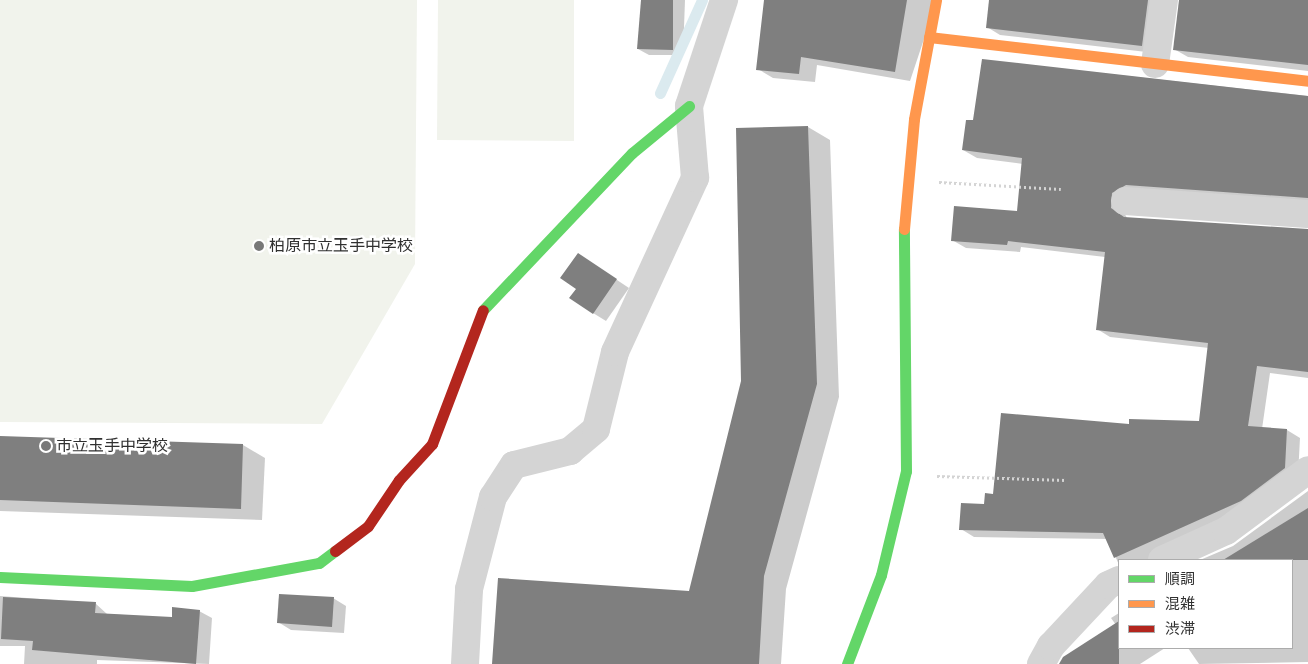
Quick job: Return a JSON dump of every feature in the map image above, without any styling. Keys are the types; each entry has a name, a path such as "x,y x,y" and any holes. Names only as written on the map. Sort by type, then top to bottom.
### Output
{"street":[{"path":"465,664 468,590 493,497 514,465 570,451 596,429 615,352 695,178 690,106 724,0"},
{"path":"847,664 881,575 904,476 902,255 908,180 936,0"},
{"path":"1155,64 1164,0"},
{"path":"929,37 1308,82"},
{"path":"0,577 192,586 319,563 368,526 399,480 432,444 483,309 632,153 690,106"},
{"path":"1125,201 1308,214"},
{"path":"1164,559 1226,531 1308,470"},
{"path":"1041,664 1051,646 1108,585 1118,580"}],"path":[{"path":"908,180 1061,190"},
{"path":"904,476 1066,480"}],"shaded area":[{"name":"柏原市立玉手中学校","path":"0,0 417,0 415,264 322,424 0,422"},
{"path":"438,0 574,0 574,141 437,140"}],"building":[{"path":"641,0 673,0 673,50 637,49"},
{"path":"764,0 907,0 895,72 801,57 799,74 756,70"},
{"path":"989,0 1148,0 1142,46 986,28"},
{"path":"1179,0 1308,0 1308,65 1173,50"},
{"path":"982,59 1308,96 1308,198 1126,185 1112,193 1111,208 1124,217 1308,229 1308,372 1257,366 1248,426 1287,429 1285,468 1241,501 1114,558 1103,533 959,530 961,503 984,504 985,493 993,494 1001,413 1129,424 1129,419 1199,421 1208,343 1096,330 1105,252 1008,241 1007,245 951,241 954,206 1017,211 1022,158 962,150 966,120 973,120"},
{"path":"808,126 817,384 764,576 759,664 492,664 498,578 689,591 741,381 736,128"},
{"path":"578,253 617,279 593,314 569,298 576,289 560,278"},
{"path":"0,436 243,444 241,509 0,500"},
{"path":"1308,508 1308,560 1225,559"},
{"path":"279,594 334,597 332,627 277,623"},
{"path":"3,597 96,602 95,613 172,617 172,607 200,610 196,664 32,650 33,641 1,639"},
{"path":"1118,622 1119,664 1059,664 1063,657"}],"waterway":[{"path":"660,93 702,0"}],"traffic: fast":[{"path":"483,310 632,153 689,106"},
{"path":"847,664 881,575 906,471 904,229"},
{"path":"0,577 192,586 319,563 335,551"}],"traffic: slow":[{"path":"904,229 914,119 936,0"},
{"path":"929,37 1308,81"}],"traffic: jam":[{"path":"335,551 368,526 399,480 432,444 483,310"}],"place":[{"name":"柏原市立玉手中学校","path":"259,246"},
{"name":"市立玉手中学校","path":"46,446"}]}
